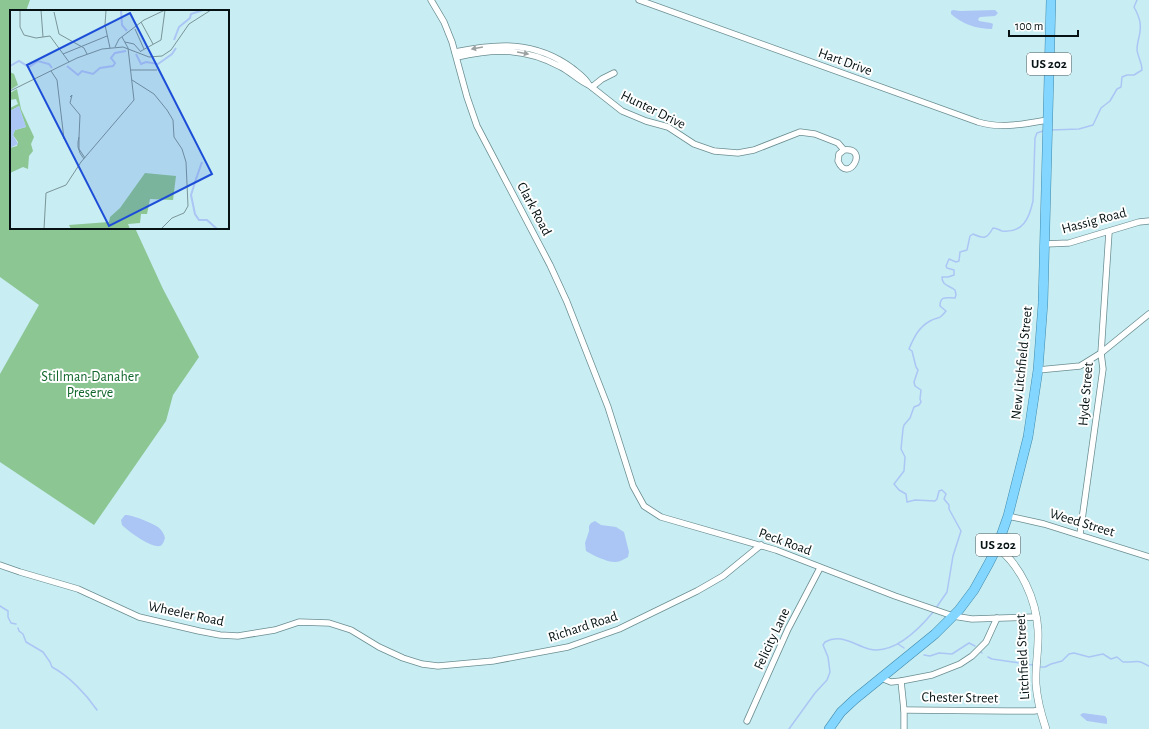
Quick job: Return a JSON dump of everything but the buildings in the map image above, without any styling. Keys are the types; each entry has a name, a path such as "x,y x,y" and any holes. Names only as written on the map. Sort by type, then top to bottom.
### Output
{"highway":[{"name":"New Litchfield Street","path":"829,729 841,712 930,638 966,601 980,580 997,547 1008,516 1026,445 1038,370 1043,303 1051,0"}],"street":[{"name":"Clark Road","path":"431,0 446,26 477,126 556,278 585,346 616,430"},
{"name":"Hart Drive","path":"639,0 978,122 992,126 1047,127"},
{"name":"Hunter Drive","path":"456,55 486,46 508,48 549,60 565,68 584,83 591,86 622,111 646,122 668,127 694,144 714,151 738,153 754,150 800,132 815,134 838,143 844,150"},
{"path":"591,86 614,73"},
{"name":"Hassig Road","path":"1045,244 1069,243 1139,222 1149,221"},
{"name":"Hyde Street","path":"1080,534 1103,369 1101,353 1109,232"},
{"path":"1038,370 1080,366 1101,353 1149,314"},
{"name":"Peck Road","path":"616,430 623,458 633,486 644,506 660,517 776,550 895,596 953,616 972,619 1036,617"},
{"name":"Weed Street","path":"1008,516 1080,534 1149,557"},
{"name":"Richard Road","path":"392,654 422,664 446,666 493,661 568,647 618,629 697,591 723,576 761,545"},
{"name":"Litchfield Street","path":"997,547 1005,554 1024,580 1030,594 1038,630 1036,684 1040,710 1046,729"},
{"name":"Wheeler Road","path":"0,565 78,589 136,615 199,631 220,635 238,636 275,630 299,622 322,622 338,625 351,630 392,654"},
{"name":"Felicity Lane","path":"747,721 788,629 820,568"},
{"path":"881,678 891,682 901,681 932,675 960,664 972,656 986,642 997,618"},
{"path":"901,681 904,729"},
{"name":"Chester Street","path":"904,710 1040,710"}],"green space":[{"name":"Stillman-Danaher Preserve","path":"0,0 30,0 26,10 10,10 10,229 135,229 163,289 199,357 173,395 166,421 94,525 0,462 0,374 39,305 0,277"}],"water":[{"path":"995,10 998,13 995,16 980,17 978,19 979,21 993,24 992,29 986,29 975,27 960,21 951,14 951,11"},
{"path":"125,515 133,516 151,523 161,529 165,538 162,545 156,546 151,544 125,528 122,525 121,520"},
{"path":"595,521 601,525 616,527 624,532 629,552 628,557 619,562 613,562 592,555 586,551 585,543 589,526"},
{"path":"1083,713 1105,716 1107,719 1107,724 1087,721 1080,715"}],"waterway":[{"path":"1051,130 1079,129 1093,125 1101,108 1110,101 1117,89 1121,87 1122,77 1134,75 1142,70 1137,50 1140,29 1139,18 1134,7 1137,0"},
{"path":"936,608 947,592 953,556 961,531 949,509 949,505 944,499 946,494 942,490 939,491 935,501 915,500 907,502 906,494 899,490 894,484 904,471 905,457 901,449 904,425 910,418 914,407 919,405 921,402 921,390 915,386 914,382 918,370 912,351 909,349 920,329 930,321 940,317 946,311 940,306 941,300 944,298 955,298 955,290 945,284 942,277 954,275 954,270 947,268 946,266 949,259 956,262 959,261 960,252 967,250 970,236 973,234 980,237 985,237 993,228 1002,231 1009,231 1015,230 1024,224 1033,201 1035,138 1037,133 1043,131"},
{"path":"0,606 8,611 8,617 11,623 16,624"},
{"path":"789,729 815,693 827,680 830,672 828,657 823,645 825,642 842,639 869,649 878,650 888,648 906,639 934,611"},
{"path":"18,628 23,634 26,642 43,652 52,667 65,675 77,686 97,710"},
{"path":"924,655 930,656 939,653 952,654 969,643 975,646"},
{"path":"898,644 904,648"},
{"path":"1041,667 1062,661 1069,654 1074,653 1089,657 1103,654 1111,659 1117,657 1123,662 1138,661 1149,666"},
{"path":"988,657 992,659 1033,665"}]}
